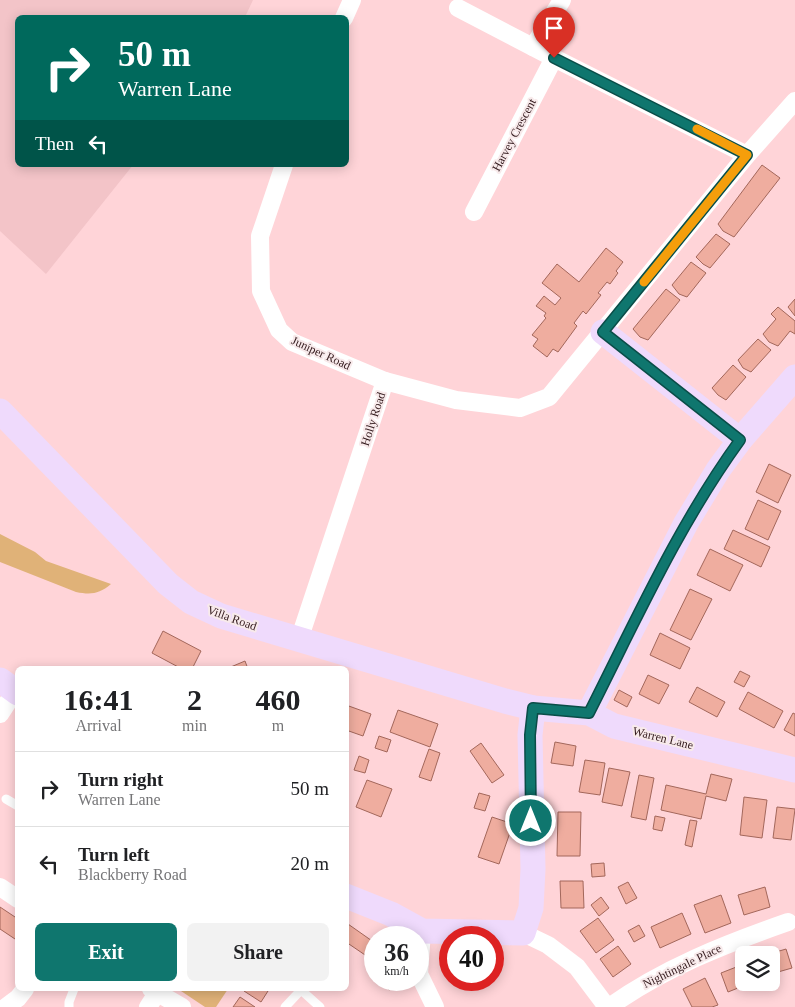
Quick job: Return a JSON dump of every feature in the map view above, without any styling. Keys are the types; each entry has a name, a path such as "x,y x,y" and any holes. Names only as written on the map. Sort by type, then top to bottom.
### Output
{"street":[{"path":"345,15 352,0"},
{"path":"533,47 562,0"},
{"path":"458,8 747,155"},
{"name":"Harvey Crescent","path":"474,212 554,58"},
{"name":"Holly Road","path":"299,640 385,381 456,400 520,408 549,397 747,155 795,102"},
{"name":"Juniper Road","path":"283,167 260,236 261,291 279,330 292,342 385,381"},
{"path":"603,332 740,440"},
{"path":"589,713 686,524 718,470 740,440 795,377"},
{"name":"Villa Road","path":"0,411 168,584 191,602 220,616 533,708"},
{"path":"0,714 11,688"},
{"path":"523,933 531,908 533,869 530,735 533,708"},
{"name":"Warren Lane","path":"533,708 589,713 614,726 795,770"},
{"path":"0,887 15,897"},
{"path":"349,897 391,914 413,926"},
{"name":"Nightingale Place","path":"608,1007 684,962 788,922"},
{"path":"429,931 523,933 548,945 577,967 608,1007"},
{"path":"6,1007 23,991"},
{"path":"427,991 435,1007"},
{"path":"152,996 182,1007"}],"lane":[{"path":"6,799 15,804"},
{"path":"69,1007 73,991"},
{"path":"285,1007 300,991"},
{"path":"302,991 320,1007"}],"shaded area":[{"path":"0,0 253,0 246,15 15,15 15,167 131,167 46,274 0,231"},
{"path":"0,534 35,552 46,561 111,584 95,593 76,592 0,562"},
{"path":"181,991 227,991 216,1007 205,1007"}],"building":[{"path":"762,165 780,178 734,237 723,231 718,224"},
{"path":"716,234 730,244 710,268 696,257"},
{"path":"606,248 623,262 616,271 618,273 610,284 607,282 598,293 601,295 586,314 583,311 574,323 577,326 558,352 553,349 547,357 533,346 538,339 532,335 546,318 544,316 546,313 536,306 544,296 555,305 561,298 542,283 557,264 579,282"},
{"path":"691,262 706,273 687,297 679,294 672,285"},
{"path":"666,289 680,300 648,340 640,337 633,329"},
{"path":"795,299 795,316 788,307"},
{"path":"778,307 795,321 795,334 790,331 778,346 769,342 763,334 776,319 771,314"},
{"path":"758,339 771,350 751,372 743,368 738,360"},
{"path":"733,365 746,377 726,400 712,388"},
{"path":"769,464 791,475 778,503 756,492"},
{"path":"758,500 781,511 768,540 745,529"},
{"path":"733,530 770,547 761,567 724,549"},
{"path":"710,549 743,565 730,591 697,575"},
{"path":"690,589 712,599 691,640 670,630"},
{"path":"163,631 201,651 194,666 176,666 152,653"},
{"path":"660,633 690,648 680,669 650,655"},
{"path":"245,661 247,666 233,666"},
{"path":"740,671 750,676 744,687 734,682"},
{"path":"648,675 669,685 659,704 639,694"},
{"path":"697,687 725,702 717,717 689,702"},
{"path":"619,690 632,697 627,707 614,700"},
{"path":"748,692 783,711 774,728 739,709"},
{"path":"349,706 371,714 363,736 349,731"},
{"path":"398,710 438,724 430,747 390,732"},
{"path":"793,713 795,714 795,736 784,730"},
{"path":"379,736 391,740 387,752 375,748"},
{"path":"555,742 576,746 573,766 551,763"},
{"path":"481,743 504,775 492,783 470,751"},
{"path":"429,749 440,753 431,781 419,777"},
{"path":"359,756 369,760 365,773 354,770"},
{"path":"585,760 605,763 600,795 579,792"},
{"path":"609,768 630,772 622,806 602,802"},
{"path":"711,774 732,779 726,801 706,796 701,819 661,810 666,785 706,794"},
{"path":"639,775 654,778 646,820 631,817"},
{"path":"367,780 392,789 381,817 356,807"},
{"path":"479,793 490,796 485,811 474,808"},
{"path":"744,797 767,800 762,838 740,835"},
{"path":"777,807 795,809 791,840 773,838"},
{"path":"558,812 581,812 580,856 557,856"},
{"path":"655,816 665,818 662,831 653,829"},
{"path":"492,817 513,824 499,864 478,857"},
{"path":"690,820 697,821 692,847 685,845"},
{"path":"604,863 605,876 592,877 591,864"},
{"path":"560,881 583,881 584,908 561,908"},
{"path":"628,882 637,898 626,904 618,887"},
{"path":"765,887 770,907 744,915 738,895"},
{"path":"721,895 731,923 705,933 694,905"},
{"path":"601,897 609,908 599,916 591,905"},
{"path":"0,907 15,917 15,939 0,929"},
{"path":"682,913 691,934 660,948 651,927"},
{"path":"598,918 614,940 596,953 580,931"},
{"path":"349,925 364,935 364,954 349,944"},
{"path":"639,925 645,936 634,942 628,931"},
{"path":"618,946 631,964 613,977 600,959"},
{"path":"786,949 792,968 780,971 780,951"},
{"path":"735,968 735,989 728,992 721,973"},
{"path":"705,978 718,1005 712,1007 692,1007 683,989"},
{"path":"244,991 268,991 261,1002"},
{"path":"240,997 255,1007 233,1007"}],"slow traffic":[{"path":"644,282 747,155 697,129"}],"route":[{"path":"531,821 530,735 533,708 589,713 686,524 718,470 740,440 603,332 747,155 554,58"}]}
